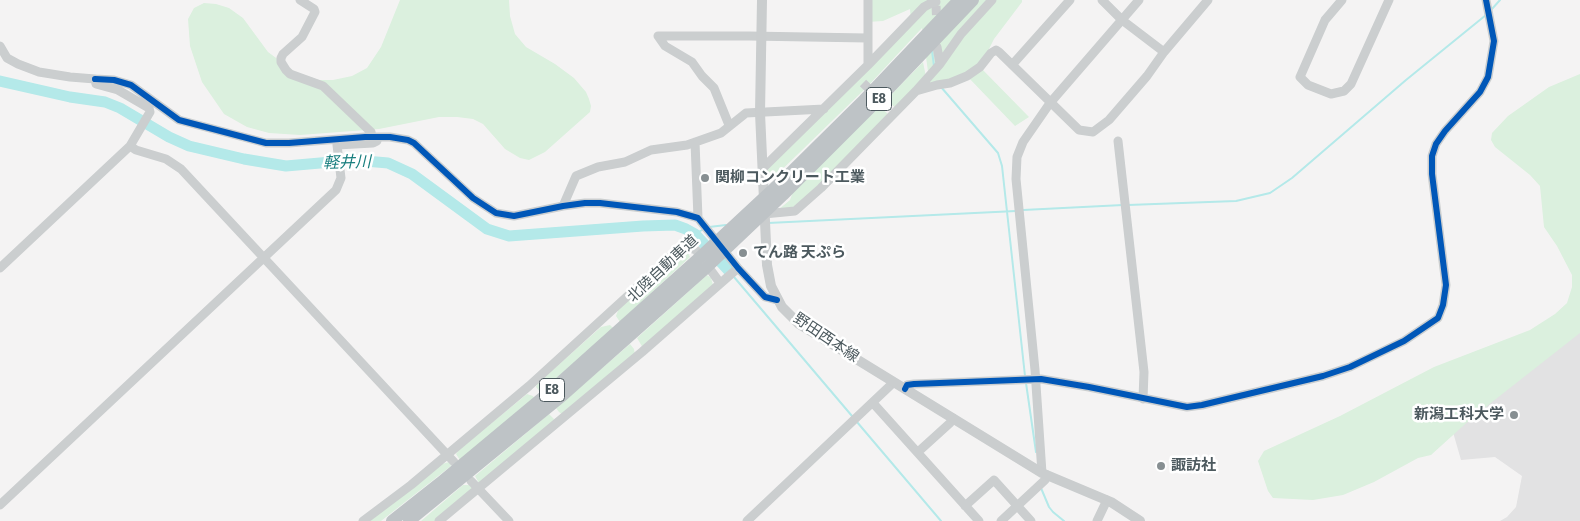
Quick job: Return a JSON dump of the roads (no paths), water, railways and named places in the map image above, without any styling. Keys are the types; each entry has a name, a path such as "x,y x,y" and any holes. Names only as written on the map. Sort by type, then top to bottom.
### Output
{"highway":[{"name":"北陸自動車道","path":"409,521 563,394 702,264 959,0"},
{"name":"北陸自動車道","path":"392,521 454,472 783,195 973,0"}],"main road":[{"name":"野田西本線","path":"762,0 760,113 764,214 768,274 778,300 799,324 905,389 1045,474 1107,500 1140,521"}],"street":[{"path":"289,143 290,149 337,148 378,142 371,132 323,86 290,74 281,62 283,54 302,37 315,12 314,9 300,0"},
{"path":"868,0 868,65"},
{"path":"764,214 789,212 800,208 822,188 891,111 916,91 961,34 992,0"},
{"path":"1012,65 1070,0"},
{"path":"1102,0 1122,20 1164,52"},
{"path":"1001,521 1045,480 1016,179 1017,157 1023,142 1050,103 1139,0"},
{"path":"916,91 956,81 967,76 980,67 991,53 996,50 1079,130 1093,132 1109,120 1208,0"},
{"path":"1342,0 1325,20 1300,77 1308,85 1331,94 1344,92 1351,84 1389,0"},
{"path":"763,168 824,109 860,80 868,65 932,4"},
{"path":"905,389 908,385 914,384 1036,379 1089,386 1187,407 1323,376 1350,367 1404,341 1438,318 1443,305 1446,285 1432,174 1432,156 1436,144 1445,131 1480,92 1488,77 1494,41 1488,7"},
{"path":"729,125 714,88 692,62 665,46 658,36 867,38"},
{"path":"0,46 7,58 39,72 62,76 114,80 131,85 179,120 266,143 289,143 350,137 402,139 414,143 473,198 496,213 514,216 563,206 600,203 677,212 701,221"},
{"path":"936,68 937,47"},
{"path":"0,268 130,146 150,114 149,108 118,90 96,84 95,79"},
{"path":"563,206 576,176 598,167 625,162 651,150 687,145 721,133 746,113 824,109"},
{"path":"1118,141 1144,372 1143,399"},
{"path":"695,142 701,221 734,272 765,297 778,300"},
{"path":"130,146 136,150 176,164 451,458"},
{"path":"0,505 265,259 336,190 340,178 337,148"},
{"path":"363,521 451,458 678,250 686,247 696,250 720,283"},
{"path":"439,521 642,352 734,272"},
{"path":"747,521 894,382"},
{"path":"873,403 979,521"},
{"path":"918,452 950,424 953,418"},
{"path":"965,506 994,480 1031,521"},
{"path":"471,481 510,521"},
{"path":"1097,521 1107,500"}],"waterway":[{"path":"1491,10 1500,0"},
{"path":"1128,205 1236,201 1270,193 1292,178 1406,80 1486,15"},
{"path":"932,51 934,66"},
{"name":"軽井川","path":"0,81 70,97 105,102 120,108 169,137 189,146 244,159 286,166 354,160 388,163 412,174 487,229 509,236 675,225 695,234 729,271"},
{"path":"941,87 998,153 1002,166 1025,376"},
{"path":"1023,210 1123,205"},
{"path":"768,223 1016,211"},
{"path":"709,227 726,225"},
{"name":"軽井川","path":"695,234 702,230"},
{"path":"734,277 852,416"},
{"path":"1026,383 1036,452"},
{"path":"857,422 941,521"},
{"path":"1041,488 1049,507 1064,521"}],"tunnel":[{"path":"936,6 937,25"},
{"path":"863,83 888,107"}],"place":[{"name":"関柳コンクリート工業","path":"705,178"},
{"name":"てん路 天ぷら","path":"743,253"},
{"name":"新潟工科大学","path":"1514,415"},
{"name":"諏訪社","path":"1161,466"}]}
